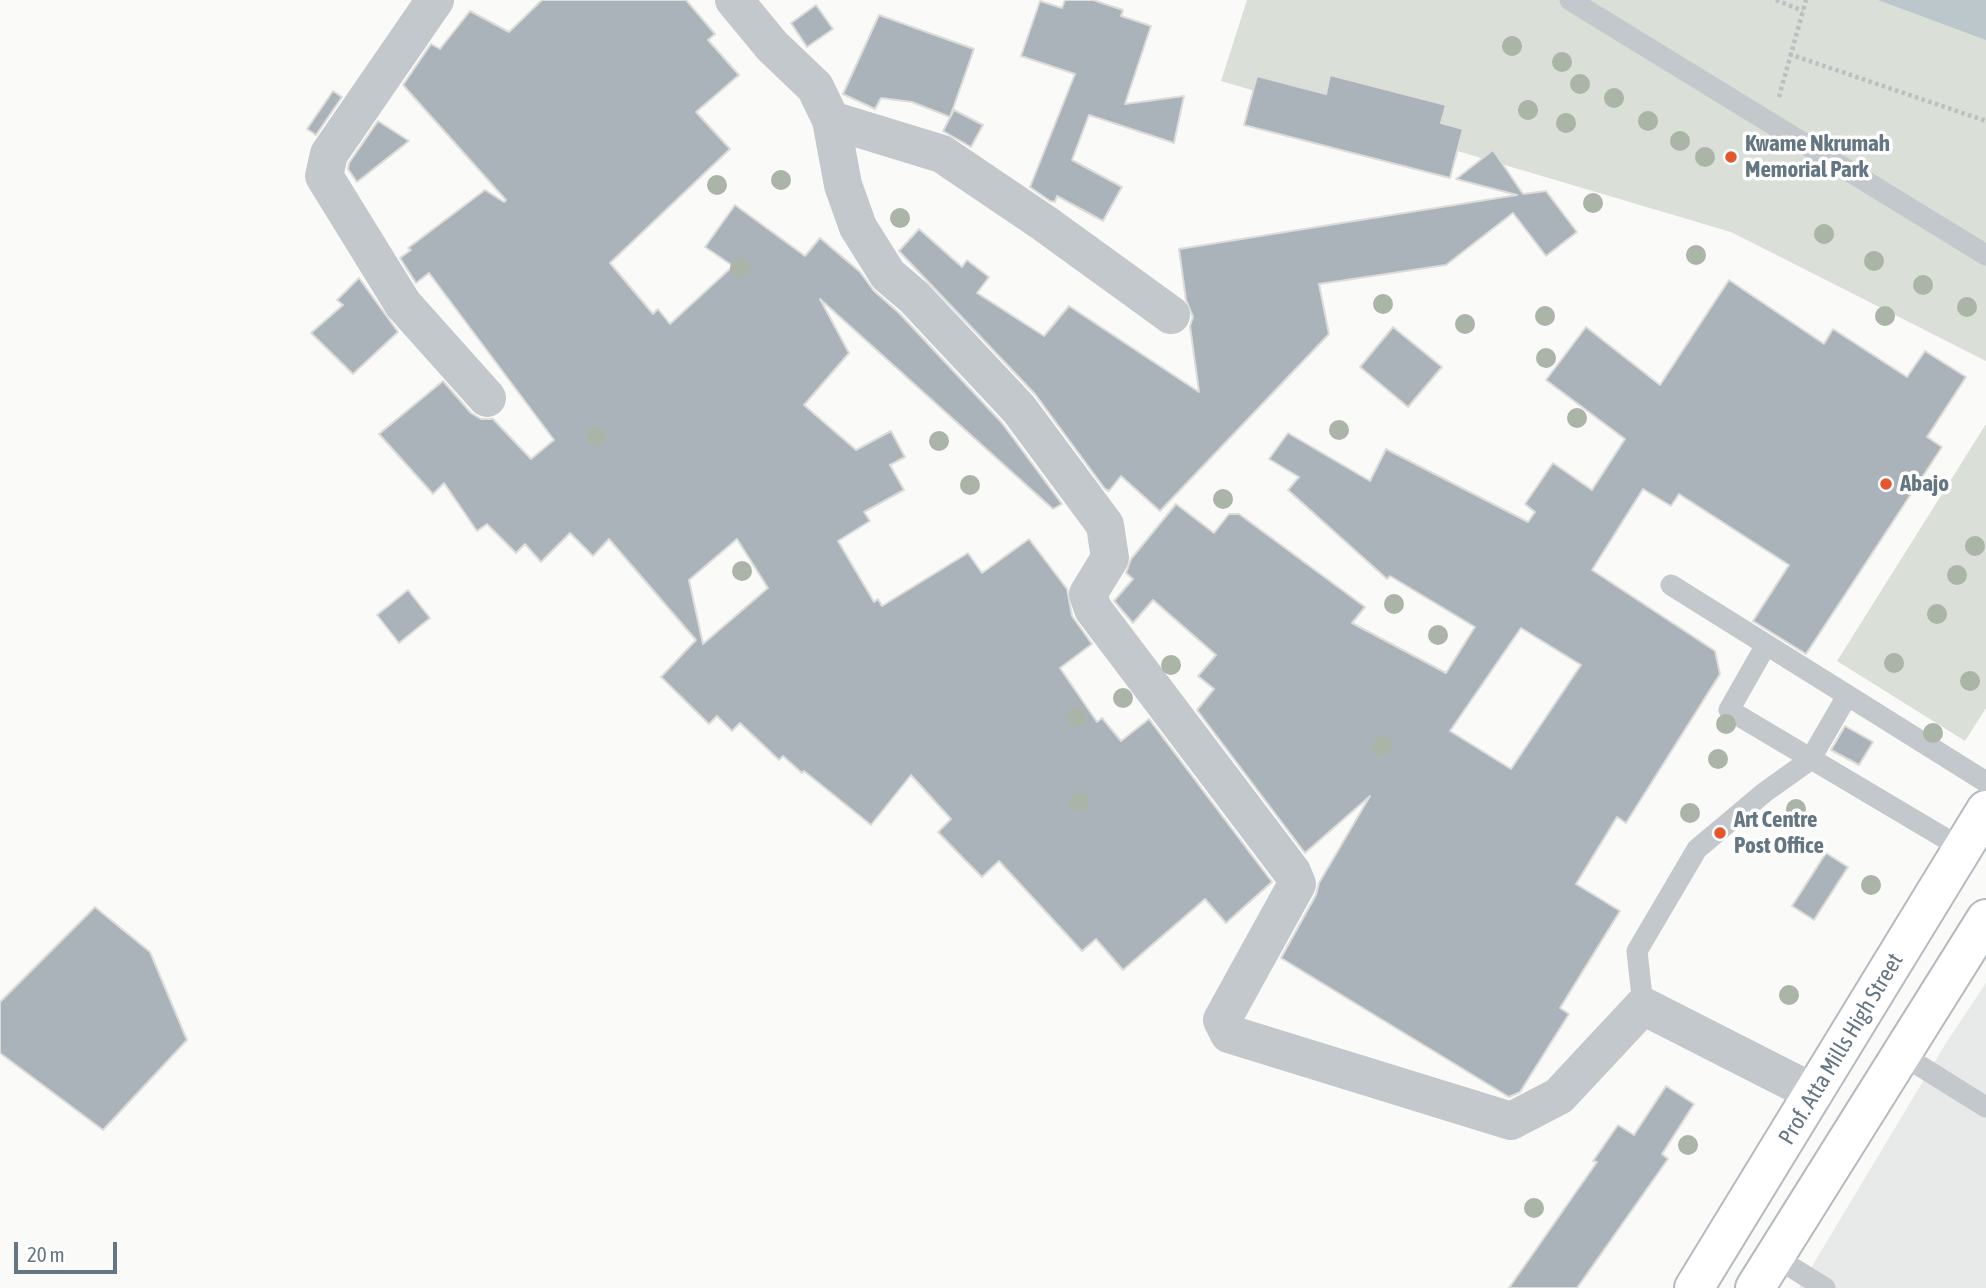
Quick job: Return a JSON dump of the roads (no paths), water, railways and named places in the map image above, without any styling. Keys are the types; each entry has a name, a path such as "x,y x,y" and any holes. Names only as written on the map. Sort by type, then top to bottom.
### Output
{"main road":[{"name":"Prof. Atta Mills High Street","path":"1694,1288 1986,810"},
{"path":"1765,1272 1986,919"}],"street":[{"path":"435,0 329,154 324,176 403,304 487,398"},
{"path":"734,0 772,46 814,87 831,120 843,185 858,227 888,275 914,297 1019,409 1105,525 1110,558 1088,594 1093,609 1292,872 1297,884 1222,1020 1229,1034 1511,1121 1559,1096 1643,1006 1814,1093"},
{"path":"831,120 942,154 1171,315"}],"lane":[{"path":"1570,0 1986,255"},
{"path":"1671,585 1986,782"},
{"path":"1766,645 1729,710 1963,849"},
{"path":"1643,1006 1637,951 1697,849 1765,792 1810,760 1847,696"},
{"path":"1900,1054 1986,1107"},
{"path":"1765,1272 1825,1288"}],"place":[{"name":"Kwame Nkrumah Memorial Park","path":"1731,157"},
{"name":"Abajo","path":"1886,484"},
{"name":"Art Centre Post Office","path":"1720,833"}]}
